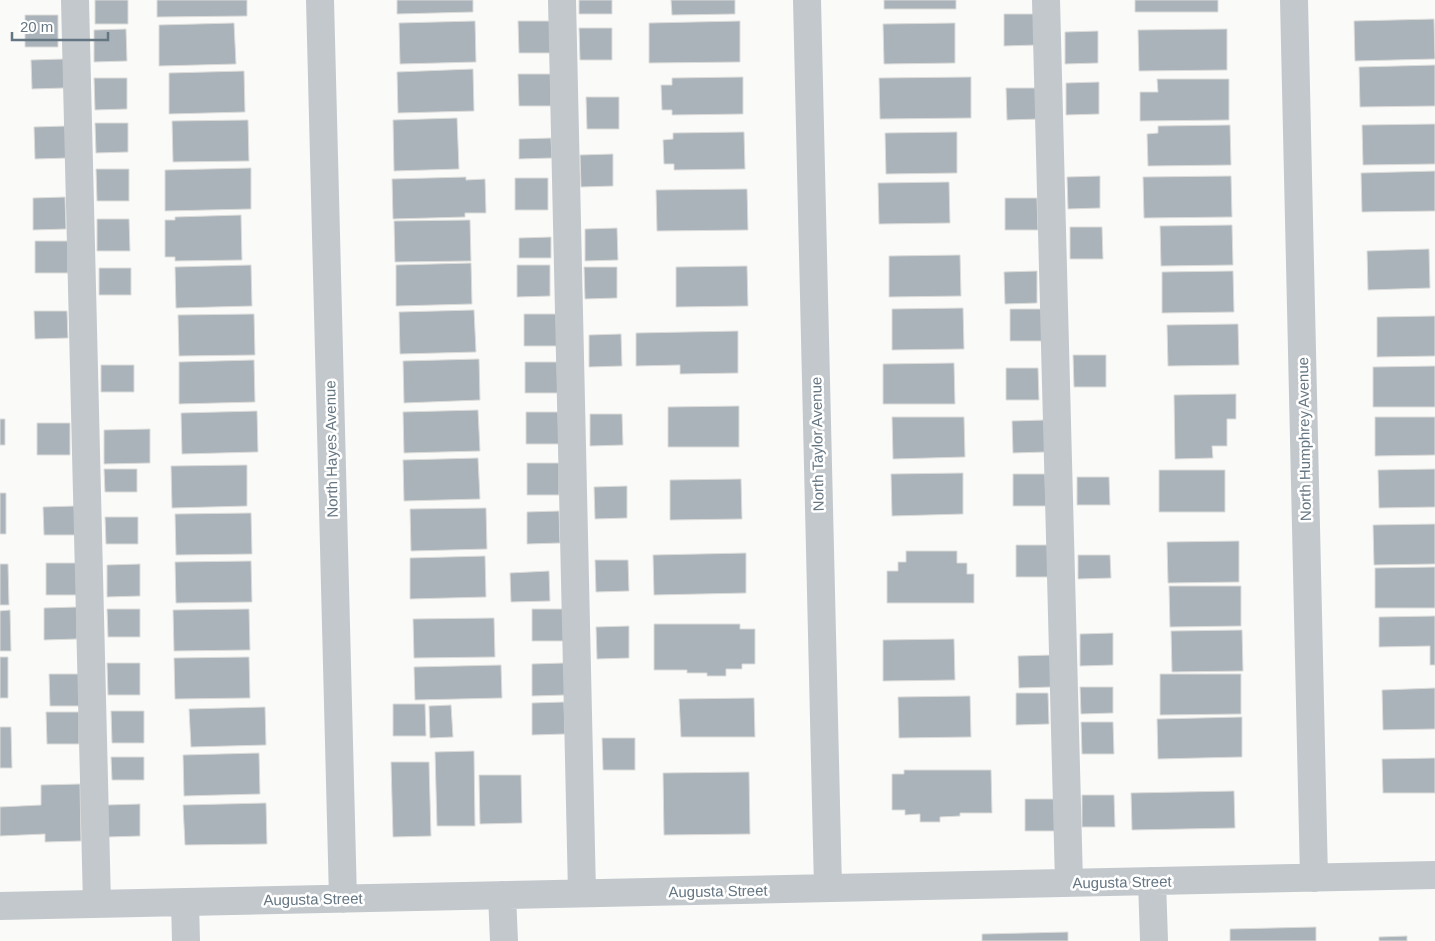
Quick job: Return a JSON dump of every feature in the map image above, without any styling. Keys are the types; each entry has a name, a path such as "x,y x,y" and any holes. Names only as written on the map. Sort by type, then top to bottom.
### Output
{"street":[{"path":"75,0 97,904"},
{"name":"North Hayes Avenue","path":"320,0 343,899"},
{"path":"562,0 582,893"},
{"name":"North Taylor Avenue","path":"807,0 828,888"},
{"path":"1046,0 1069,883"},
{"name":"North Humphrey Avenue","path":"1294,0 1314,878"},
{"name":"Augusta Street","path":"0,906 1435,875"},
{"path":"1152,881 1154,941"},
{"path":"502,895 504,941"},
{"path":"185,902 186,941"}],"building":[{"path":"95,0 128,0 128,24 95,24"},
{"path":"157,0 247,0 247,16 157,17"},
{"path":"397,0 473,0 473,12 397,14"},
{"path":"579,0 612,0 612,14 579,14"},
{"path":"671,0 735,0 735,14 672,15"},
{"path":"884,0 956,0 956,9 884,9"},
{"path":"1135,0 1218,0 1218,12 1135,12"},
{"path":"1004,14 1036,14 1037,45 1004,46"},
{"path":"25,15 58,15 58,47 25,47"},
{"path":"1434,19 1435,59 1355,61 1354,21"},
{"path":"475,21 476,62 400,64 399,23"},
{"path":"518,21 551,21 551,53 519,53"},
{"path":"740,21 740,62 649,63 649,23"},
{"path":"234,23 236,64 159,66 159,25"},
{"path":"955,23 955,63 884,64 883,24"},
{"path":"579,28 612,28 612,60 580,60"},
{"path":"126,29 127,61 94,62 94,30"},
{"path":"1227,29 1227,70 1139,71 1138,30"},
{"path":"1098,31 1098,63 1065,64 1065,32"},
{"path":"64,59 64,88 32,89 31,60"},
{"path":"1435,65 1435,106 1360,107 1359,67"},
{"path":"473,69 474,111 398,113 397,72"},
{"path":"244,71 245,112 169,114 169,73"},
{"path":"518,74 551,74 551,106 519,106"},
{"path":"743,77 743,114 672,115 672,110 662,110 661,85 672,85 672,78"},
{"path":"971,77 971,118 880,119 879,78"},
{"path":"94,78 127,78 127,109 95,110"},
{"path":"1157,79 1229,79 1229,120 1140,121 1140,92 1158,92"},
{"path":"1099,82 1099,114 1066,115 1066,83"},
{"path":"1006,88 1039,88 1039,119 1007,120"},
{"path":"586,97 619,97 619,129 587,129"},
{"path":"457,118 459,169 394,171 393,120"},
{"path":"248,120 249,161 173,162 172,121"},
{"path":"95,123 128,123 128,152 96,153"},
{"path":"1435,124 1435,164 1363,165 1362,125"},
{"path":"1230,125 1231,165 1148,166 1147,134 1158,133 1158,126"},
{"path":"67,126 68,158 35,159 34,127"},
{"path":"744,132 745,169 674,170 674,164 664,164 663,140 673,139 673,133"},
{"path":"957,132 957,173 886,174 885,133"},
{"path":"551,138 552,158 519,159 519,139"},
{"path":"613,154 613,186 581,187 580,155"},
{"path":"251,168 251,209 165,211 165,170"},
{"path":"96,169 129,169 129,201 97,201"},
{"path":"1435,171 1435,211 1362,212 1361,173"},
{"path":"1100,176 1100,208 1068,209 1067,177"},
{"path":"1231,176 1232,217 1144,218 1143,177"},
{"path":"466,177 466,180 485,179 486,213 465,213 465,217 393,219 392,179"},
{"path":"515,178 548,178 548,210 515,210"},
{"path":"949,182 950,223 879,224 878,183"},
{"path":"747,189 748,230 657,231 656,190"},
{"path":"65,197 66,229 33,230 33,198"},
{"path":"1005,198 1037,198 1038,230 1005,230"},
{"path":"241,215 242,260 175,261 175,257 165,257 165,220 175,220 175,217"},
{"path":"97,219 129,219 130,251 97,251"},
{"path":"470,220 471,261 395,262 394,221"},
{"path":"1232,225 1233,265 1161,266 1160,226"},
{"path":"1070,227 1102,227 1103,259 1070,259"},
{"path":"617,228 618,260 585,261 585,229"},
{"path":"551,237 551,258 519,258 519,238"},
{"path":"35,241 68,241 68,273 35,273"},
{"path":"1429,249 1430,288 1368,290 1367,251"},
{"path":"960,255 961,296 889,297 889,256"},
{"path":"471,263 472,304 396,306 396,265"},
{"path":"251,265 252,306 176,308 175,267"},
{"path":"517,265 550,265 550,296 517,297"},
{"path":"747,266 748,306 676,307 676,267"},
{"path":"584,267 617,267 617,298 585,299"},
{"path":"99,268 131,268 131,295 99,295"},
{"path":"1037,271 1037,303 1005,304 1004,272"},
{"path":"1233,271 1234,312 1162,313 1162,272"},
{"path":"963,308 964,349 892,350 892,309"},
{"path":"1010,309 1042,309 1043,341 1010,341"},
{"path":"474,310 476,352 400,354 399,312"},
{"path":"34,311 67,311 68,338 35,339"},
{"path":"254,314 255,355 179,356 178,315"},
{"path":"524,314 556,314 557,346 524,346"},
{"path":"1435,316 1435,356 1377,357 1377,317"},
{"path":"1238,324 1239,365 1168,366 1167,325"},
{"path":"738,331 738,373 680,374 680,365 636,366 636,333"},
{"path":"621,334 622,366 589,367 589,335"},
{"path":"1073,355 1106,355 1106,387 1074,387"},
{"path":"479,359 480,400 404,403 403,361"},
{"path":"254,360 255,402 179,404 179,362"},
{"path":"525,362 557,362 558,393 525,393"},
{"path":"954,363 955,404 883,404 883,364"},
{"path":"101,365 134,365 134,392 101,392"},
{"path":"1435,366 1435,407 1373,407 1373,367"},
{"path":"1006,368 1038,368 1039,400 1006,400"},
{"path":"1236,394 1236,419 1227,419 1227,446 1212,446 1213,458 1175,459 1174,395"},
{"path":"739,406 739,447 668,447 668,407"},
{"path":"478,410 480,451 404,453 403,412"},
{"path":"257,411 258,452 182,454 181,413"},
{"path":"526,412 558,412 559,444 526,444"},
{"path":"590,414 622,414 623,445 590,446"},
{"path":"892,417 964,417 965,457 893,459"},
{"path":"1375,417 1435,417 1435,455 1375,456"},
{"path":"0,419 5,419 5,445 0,445"},
{"path":"1045,420 1045,452 1013,453 1012,421"},
{"path":"37,423 70,423 70,455 37,455"},
{"path":"150,429 150,463 104,464 104,430"},
{"path":"478,458 480,499 404,501 403,460"},
{"path":"527,463 559,463 559,495 527,495"},
{"path":"247,465 247,506 172,508 171,466"},
{"path":"104,469 137,469 137,492 105,492"},
{"path":"1435,469 1435,507 1379,508 1378,470"},
{"path":"1159,470 1225,470 1225,512 1159,512"},
{"path":"963,473 963,514 892,516 891,474"},
{"path":"1013,474 1045,474 1046,506 1013,506"},
{"path":"1077,477 1109,477 1110,505 1077,505"},
{"path":"741,479 742,519 670,520 670,480"},
{"path":"627,486 627,518 595,519 594,487"},
{"path":"0,493 6,493 6,534 0,534"},
{"path":"75,506 76,535 44,535 43,507"},
{"path":"486,508 487,549 411,551 410,509"},
{"path":"559,511 560,543 527,544 527,512"},
{"path":"251,513 252,554 176,555 175,514"},
{"path":"105,517 138,517 138,544 106,544"},
{"path":"1435,524 1435,564 1374,565 1373,525"},
{"path":"1239,541 1239,582 1168,583 1167,542"},
{"path":"1016,545 1049,545 1049,577 1016,577"},
{"path":"906,551 957,551 957,563 967,563 967,574 974,574 974,603 887,603 887,571 898,571 898,562 906,562"},
{"path":"746,553 746,593 654,595 653,555"},
{"path":"1078,555 1110,555 1111,578 1078,579"},
{"path":"485,556 486,597 410,599 410,558"},
{"path":"595,560 628,560 629,591 596,592"},
{"path":"251,561 252,602 176,603 175,562"},
{"path":"46,563 78,563 79,595 46,595"},
{"path":"0,564 8,564 9,605 0,605"},
{"path":"140,564 140,596 107,597 107,565"},
{"path":"1435,567 1435,608 1375,608 1375,568"},
{"path":"549,571 550,601 511,602 510,573"},
{"path":"1169,586 1241,586 1241,626 1170,627"},
{"path":"77,607 77,639 44,640 44,608"},
{"path":"107,609 140,609 140,637 108,637"},
{"path":"249,609 250,650 174,651 173,610"},
{"path":"532,609 564,609 565,641 532,641"},
{"path":"10,610 11,651 0,651 0,611"},
{"path":"1435,616 1435,665 1430,665 1430,646 1379,647 1379,617"},
{"path":"494,618 495,657 414,658 413,619"},
{"path":"654,624 740,624 740,629 755,629 755,664 742,664 742,669 726,669 726,676 707,676 707,673 687,673 687,670 654,670"},
{"path":"629,626 629,658 597,659 596,627"},
{"path":"1242,630 1243,671 1172,672 1171,631"},
{"path":"1113,633 1113,665 1080,666 1080,634"},
{"path":"954,639 955,680 883,681 883,640"},
{"path":"1051,655 1051,687 1019,688 1018,656"},
{"path":"0,657 8,657 8,698 0,698"},
{"path":"249,657 250,698 175,699 174,658"},
{"path":"107,663 140,663 140,695 108,695"},
{"path":"564,663 565,695 532,696 532,664"},
{"path":"501,665 502,698 415,700 414,667"},
{"path":"49,674 82,674 82,706 50,706"},
{"path":"1160,674 1241,674 1241,714 1160,715"},
{"path":"1080,687 1113,687 1113,713 1081,714"},
{"path":"1435,688 1435,729 1383,730 1382,690"},
{"path":"1016,693 1048,693 1049,724 1016,725"},
{"path":"970,696 971,737 899,738 898,697"},
{"path":"754,698 755,737 681,737 679,699"},
{"path":"564,702 565,734 532,735 532,703"},
{"path":"393,704 425,704 426,736 393,736"},
{"path":"451,705 453,737 430,738 429,706"},
{"path":"265,707 266,745 191,747 189,709"},
{"path":"111,711 144,711 144,743 112,743"},
{"path":"46,712 79,712 79,744 47,744"},
{"path":"1242,717 1242,757 1158,759 1157,719"},
{"path":"1081,722 1113,722 1114,754 1082,754"},
{"path":"0,727 11,727 12,768 0,768"},
{"path":"602,738 635,738 635,770 603,770"},
{"path":"474,751 475,826 437,826 435,752"},
{"path":"259,753 260,794 184,796 183,755"},
{"path":"111,757 144,757 144,780 112,780"},
{"path":"1435,758 1435,793 1383,793 1382,759"},
{"path":"391,762 429,762 431,836 393,837"},
{"path":"904,770 991,770 992,813 960,813 960,816 940,817 940,822 920,822 920,814 905,815 905,810 892,810 892,774 904,774"},
{"path":"749,772 750,834 664,835 663,773"},
{"path":"479,775 521,775 522,823 480,824"},
{"path":"80,784 81,841 45,842 45,834 0,836 0,807 41,805 41,785"},
{"path":"1234,791 1235,828 1132,830 1131,793"},
{"path":"1082,795 1114,795 1115,827 1082,827"},
{"path":"1025,799 1057,799 1058,831 1025,831"},
{"path":"266,803 267,844 185,845 183,805"},
{"path":"140,804 140,836 108,837 107,805"},
{"path":"1316,927 1316,941 1230,941 1230,929"},
{"path":"1068,932 1068,941 982,941 982,934"},
{"path":"1407,936 1407,941 1379,941 1379,937"}]}
